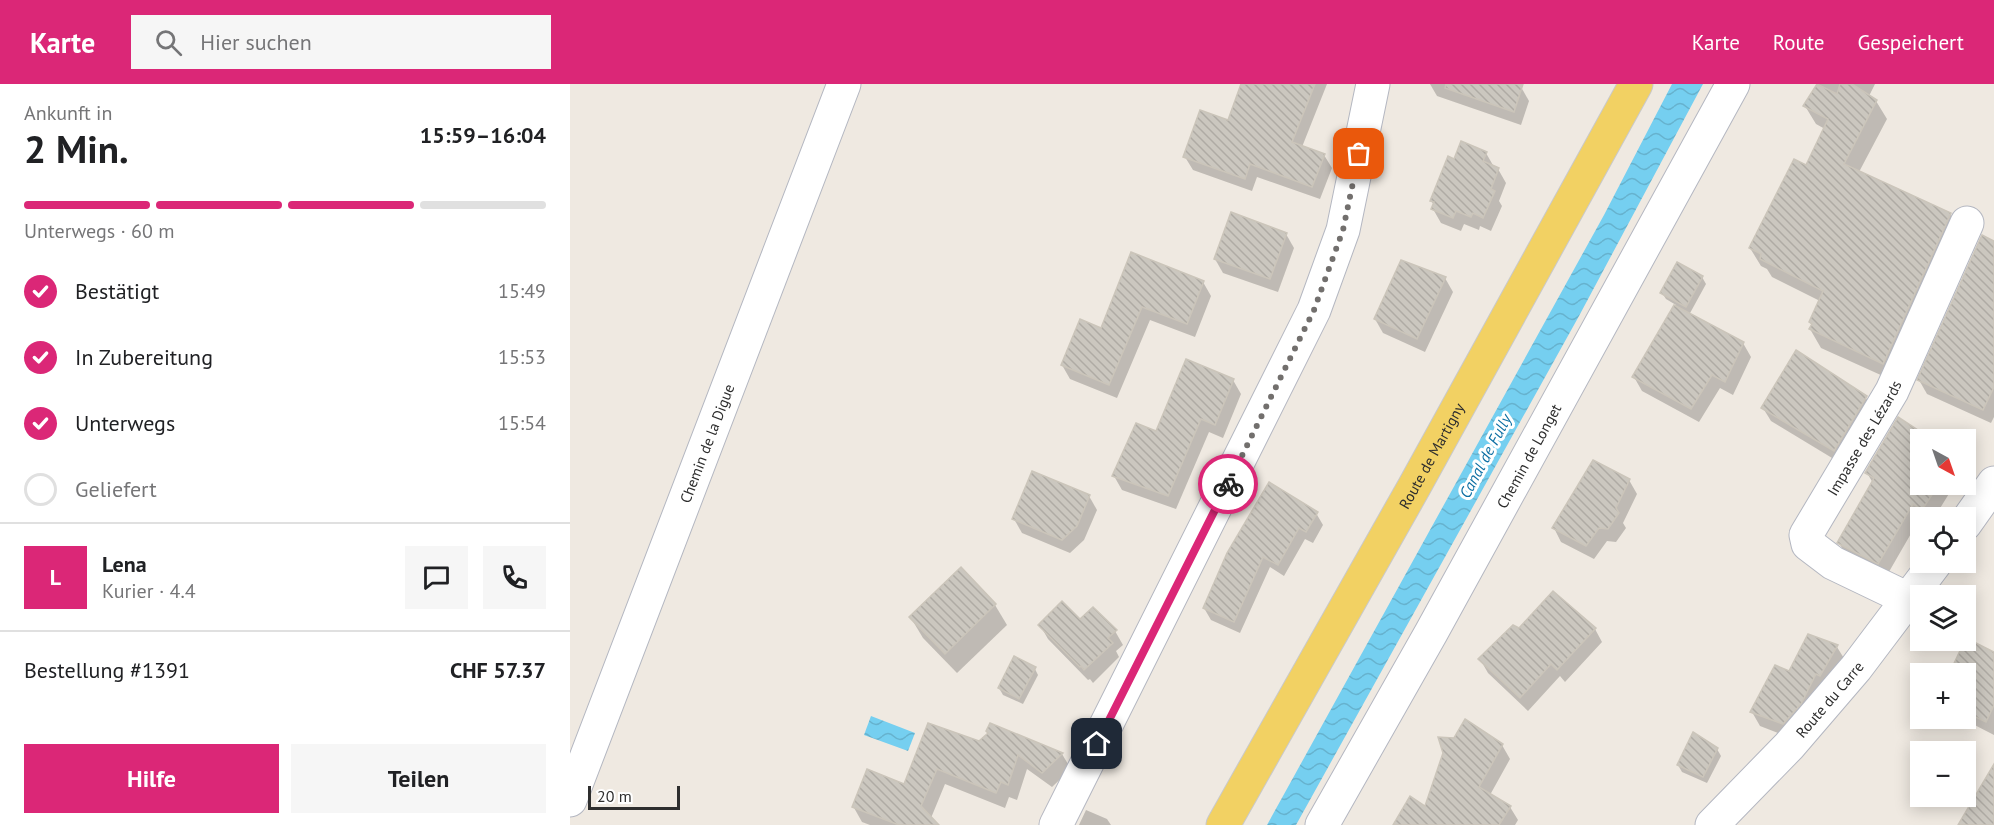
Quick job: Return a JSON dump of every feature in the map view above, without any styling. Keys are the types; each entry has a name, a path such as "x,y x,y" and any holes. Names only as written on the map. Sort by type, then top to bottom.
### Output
{"main road":[{"name":"Route de Martigny","path":"1223,825 1408,497 1636,84"}],"street":[{"name":"Chemin de la Digue","path":"570,800 844,84"},
{"path":"1056,825 1314,310 1343,230 1372,84"},
{"name":"Chemin de Longet","path":"1322,825 1733,84"},
{"name":"Impasse des Lézards","path":"1908,599 1833,563 1808,544 1806,535 1892,392 1967,223"},
{"path":"1976,508 1994,483"},
{"name":"Route du Carre","path":"1712,825 1790,746 1856,668 1928,573"}],"water":[{"name":"Canal de Fully","path":"1672,84 1703,84 1579,316 1296,825 1267,825 1604,215"},
{"path":"871,716 915,733 908,751 864,735"}],"building":[{"path":"1241,84 1315,84 1292,142 1325,154 1312,187 1250,164 1245,179 1183,157 1200,110 1228,120"},
{"path":"1446,84 1523,84 1514,112 1445,88"},
{"path":"1817,84 1837,94 1840,84 1852,84 1877,100 1844,164 1951,213 1883,364 1809,329 1812,324 1809,322 1823,291 1760,259 1761,254 1749,248 1794,159 1806,165 1828,119 1803,106"},
{"path":"1461,141 1487,152 1483,161 1499,168 1491,189 1495,191 1483,218 1473,213 1471,217 1456,211 1453,218 1431,209 1434,202 1430,201 1448,156 1454,159"},
{"path":"1231,212 1287,233 1270,279 1214,259"},
{"path":"1982,235 1994,241 1994,387 1983,410 1917,380"},
{"path":"1131,252 1204,281 1187,324 1142,307 1109,385 1061,365 1080,319 1101,328"},
{"path":"1401,260 1446,277 1417,339 1374,319"},
{"path":"1677,262 1703,276 1686,307 1660,293"},
{"path":"1674,305 1744,342 1725,382 1712,375 1691,409 1632,377"},
{"path":"1796,350 1867,396 1834,451 1761,408"},
{"path":"1186,359 1234,379 1215,425 1201,419 1168,496 1112,476 1136,423 1156,431"},
{"path":"1898,417 1916,429 1910,429 1910,495 1932,495 1924,507 1913,504 1910,507 1878,564 1837,543 1874,478 1865,473"},
{"path":"1593,460 1630,479 1616,508 1619,513 1608,529 1599,528 1586,546 1552,528"},
{"path":"1032,471 1090,495 1077,526 1062,540 1012,519"},
{"path":"1269,482 1318,512 1306,532 1299,528 1278,565 1263,557 1234,622 1203,608 1227,553"},
{"path":"961,567 996,604 945,654 909,617"},
{"path":"1553,591 1596,628 1557,670 1551,664 1520,698 1478,659 1513,625 1519,628"},
{"path":"1062,601 1080,619 1093,607 1117,630 1108,638 1113,643 1084,670 1038,625"},
{"path":"1808,634 1838,645 1820,676 1816,674 1801,704 1783,724 1750,712 1775,665 1789,671"},
{"path":"1976,643 1994,652 1994,705 1986,722 1976,717 1976,663 1954,663 1960,651 1976,651"},
{"path":"1014,656 1036,667 1019,699 998,688"},
{"path":"1465,719 1503,744 1479,787 1511,806 1499,825 1393,825 1410,796 1425,806 1443,753 1438,737 1454,738"},
{"path":"928,723 979,741 988,733 986,731 990,723 1063,753 1042,773 1018,755 1008,785 1001,782 996,793 937,769 921,806 939,825 899,825 852,807 867,769 904,784"},
{"path":"1693,732 1718,748 1703,777 1677,765"},
{"path":"1994,764 1994,825 1958,825 1969,807 1976,807 1976,794"}],"way so far":[{"path":"1228,484 1314,310 1343,230 1359,154"}],"route":[{"path":"1097,744 1228,484"}]}
